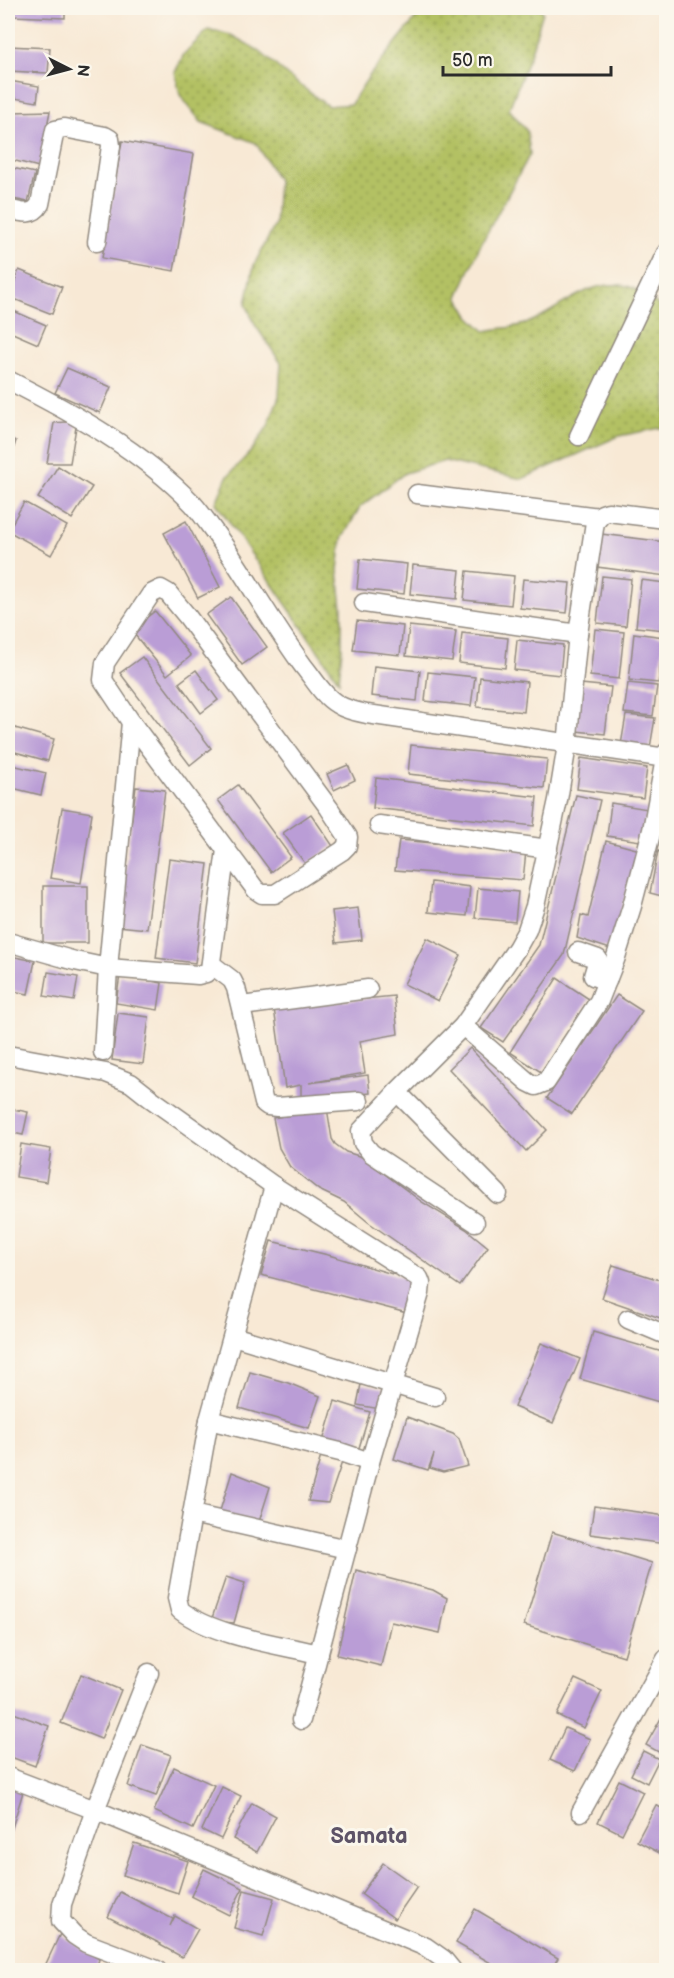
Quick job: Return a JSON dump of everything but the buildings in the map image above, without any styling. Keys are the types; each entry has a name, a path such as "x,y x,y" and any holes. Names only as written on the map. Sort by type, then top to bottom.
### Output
{"street":[{"path":"8,209 24,213 37,210 55,130 64,128 105,136 110,139 111,146 97,242"},
{"path":"579,436 666,253"},
{"path":"8,380 49,401 125,446 164,476 195,506 297,658 323,693 336,704 367,714 666,758"},
{"path":"417,494 599,517 608,512 666,519"},
{"path":"475,1222 371,1153 363,1143 361,1131 463,1026 527,930 548,849 567,745 578,634 593,531 599,517"},
{"path":"164,590 188,616 329,808 348,837 347,846 329,861 270,895 262,894 256,890 131,722 106,686 102,672 105,663 151,594 164,590"},
{"path":"364,603 578,634"},
{"path":"103,1052 108,968 131,722"},
{"path":"463,1026 528,1082 536,1086 541,1085 549,1077 598,1001 607,981 632,906 652,830 666,753"},
{"path":"379,825 548,849"},
{"path":"8,942 108,968 198,975 207,973 211,964 226,850"},
{"path":"578,952 598,959 593,976 607,981"},
{"path":"211,964 232,980 242,1006 262,1098 268,1106 359,1101"},
{"path":"242,1006 368,989"},
{"path":"8,1055 106,1072 131,1083 274,1186 419,1278 420,1293 370,1462 301,1720"},
{"path":"398,1092 498,1194"},
{"path":"274,1186 208,1420 177,1598 180,1610 211,1628 319,1654"},
{"path":"628,1319 666,1335"},
{"path":"233,1336 435,1397"},
{"path":"208,1420 340,1452 370,1462"},
{"path":"192,1514 347,1550"},
{"path":"581,1812 666,1659"},
{"path":"149,1673 95,1810 62,1904 61,1922 86,1943 157,1971"},
{"path":"8,1777 95,1810 426,1947 443,1959 452,1971"}],"green space":[{"path":"424,8 540,8 543,12 530,55 509,109 527,131 530,154 481,244 458,297 469,316 485,331 525,324 588,290 601,286 627,286 643,294 666,311 666,427 619,436 522,479 445,461 405,473 360,507 342,539 338,570 342,608 339,681 216,503 227,477 252,450 268,426 279,396 281,363 255,325 246,304 254,265 275,225 278,180 256,143 201,122 180,95 175,72 184,54 208,30 231,35 258,50 328,106 351,104 369,76"}],"district":[{"name":"Samata","path":"369,1835"}]}
